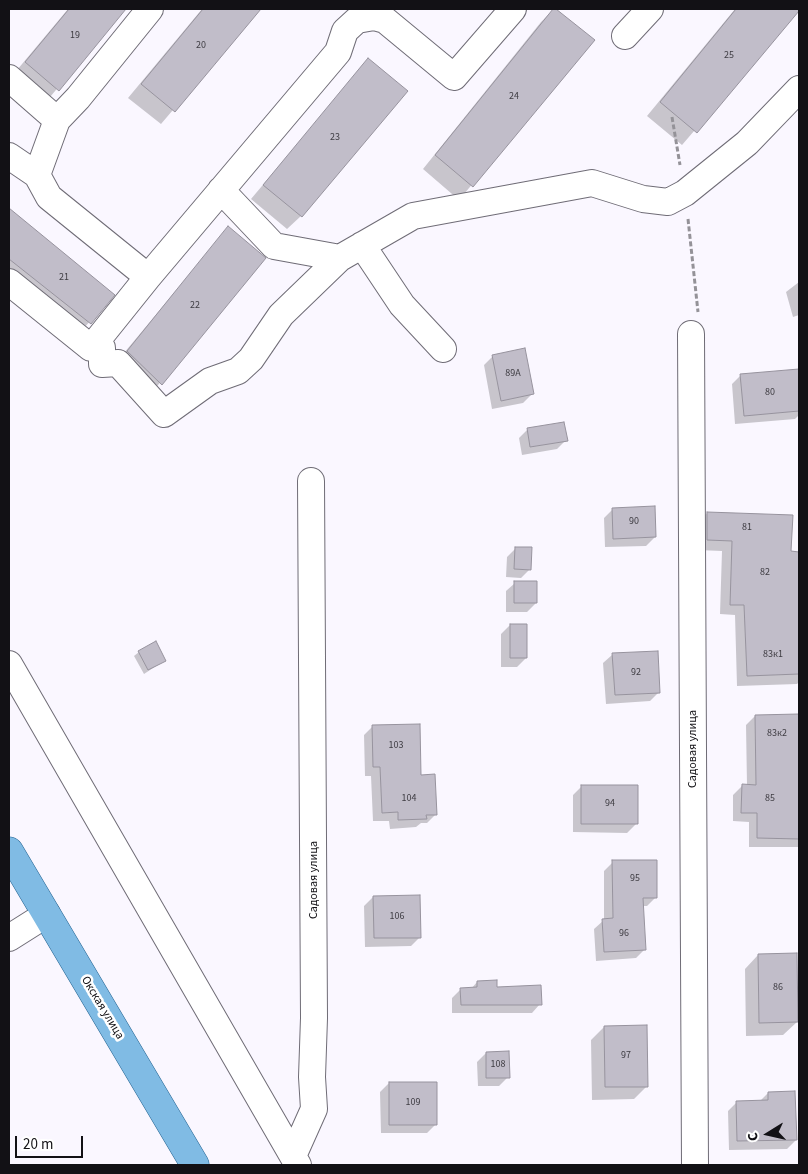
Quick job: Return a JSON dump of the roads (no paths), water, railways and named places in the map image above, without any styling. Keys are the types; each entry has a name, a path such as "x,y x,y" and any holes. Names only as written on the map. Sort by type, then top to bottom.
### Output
{"main road":[{"name":"Окская улица","path":"9,851 196,1165"}],"street":[{"path":"37,174 57,120 78,98 150,9"},
{"path":"91,348 148,277 338,52 345,30 357,20 378,13 454,77 513,9"},
{"path":"625,36 650,9"},
{"path":"9,78 57,120"},
{"path":"9,282 91,348 102,348 102,364 118,364 164,414 210,381 238,371 251,359 281,316 351,252 413,216 592,183 643,199 668,202 685,193 748,143 799,89"},
{"path":"9,156 37,174 49,197 148,277"},
{"path":"221,190 274,246 351,252 443,349"},
{"name":"Садовая улица","path":"691,334 695,1165"},
{"name":"Садовая улица","path":"296,1160 314,1109 312,1077 314,1018 311,481"},
{"path":"9,664 296,1160"},
{"path":"9,938 47,914"}]}
